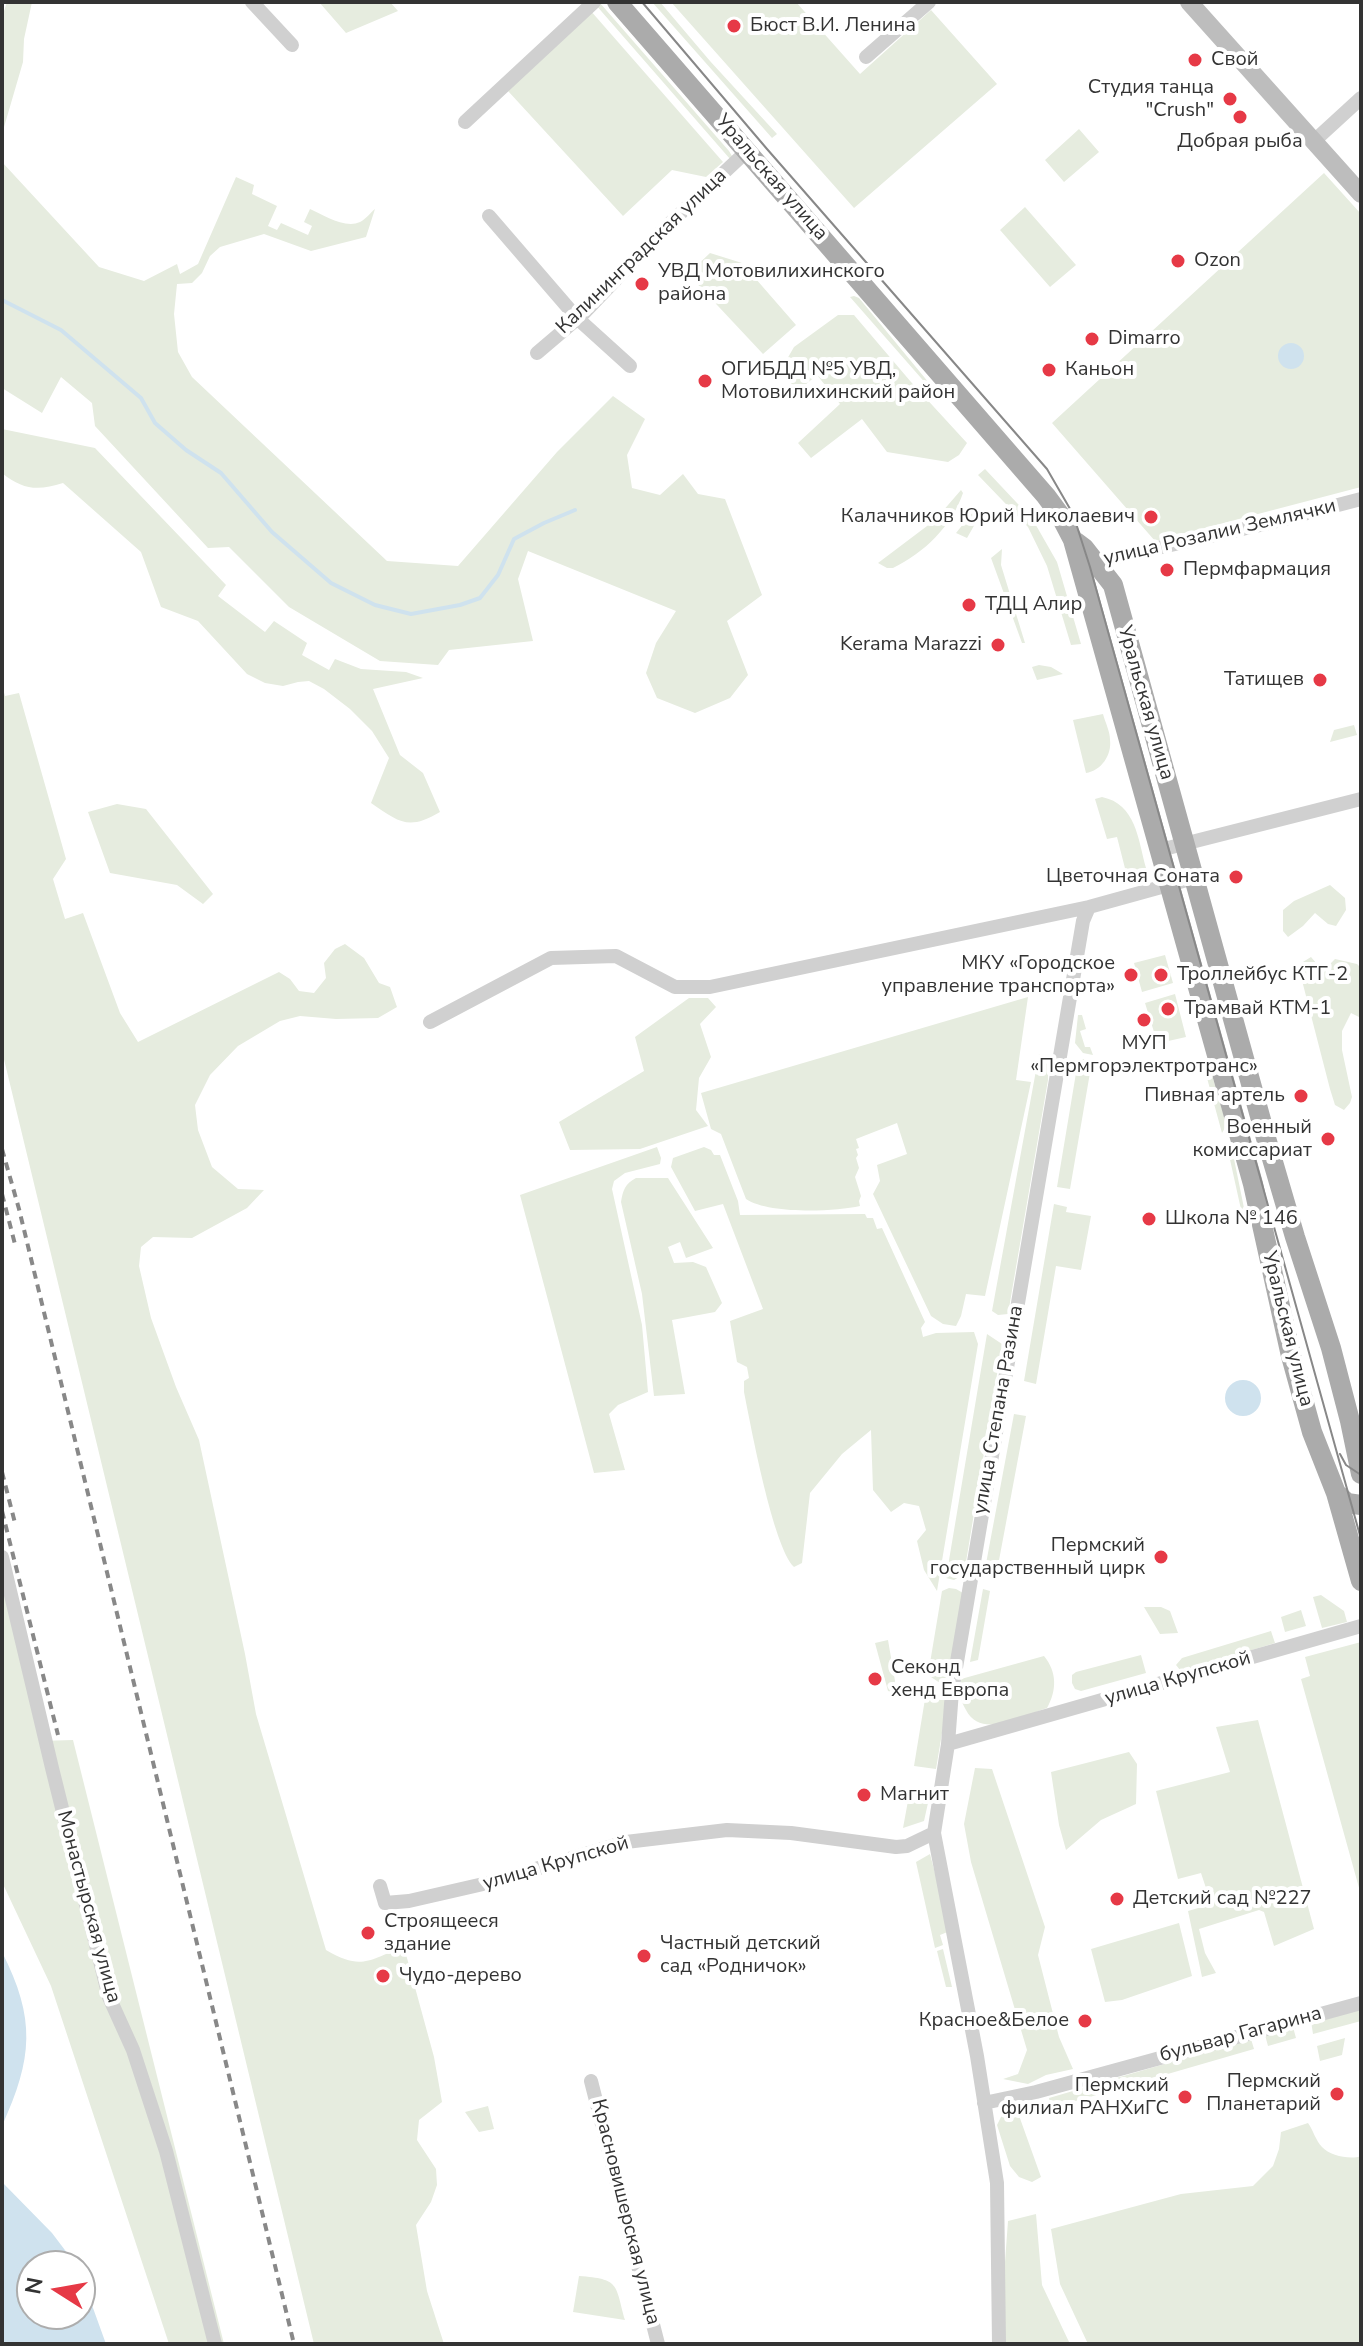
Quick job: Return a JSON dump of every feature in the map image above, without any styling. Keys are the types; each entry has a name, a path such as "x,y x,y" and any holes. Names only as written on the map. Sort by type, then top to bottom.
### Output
{"main road":[{"name":"Уральская улица","path":"617,2 1046,496 1073,540 1084,548 1169,885 1253,1184 1291,1356 1312,1432 1336,1493 1361,1581"},
{"name":"Уральская улица","path":"1090,568 1113,585 1291,1223 1331,1348 1360,1468 1343,1477 1336,1493"},
{"path":"1336,1493 1347,1503 1361,1505"}],"street":[{"path":"252,2 292,45"},
{"path":"465,122 594,2"},
{"path":"866,57 929,2"},
{"path":"1189,2 1361,194"},
{"path":"1313,142 1361,98"},
{"name":"Калининградская улица","path":"537,353 577,318 667,226 747,151"},
{"path":"489,216 577,318 630,366"},
{"name":"улица Розалии Землячки","path":"1090,568 1361,499"},
{"path":"1160,850 1361,799"},
{"path":"430,1022 551,958 616,956 675,987 710,987 1089,907 1194,878"},
{"name":"улица Степана Разина","path":"984,2103 934,1833 948,1744 952,1691 1017,1300 1083,921 1089,907"},
{"name":"Монастырская улица","path":"2,1557 109,1997 133,2050 166,2151 215,2344"},
{"name":"улица Крупской","path":"948,1744 1361,1626"},
{"name":"улица Крупской","path":"380,1886 385,1903 409,1901 492,1882 626,1842 727,1830 791,1833 896,1847 907,1846 934,1833"},
{"name":"бульвар Гагарина","path":"984,2103 1036,2092 1361,2003"},
{"name":"Красновишерская улица","path":"591,2081 658,2344"},
{"path":"984,2103 997,2183 999,2344"}],"shaded area":[{"path":"7,2 32,2 24,39 23,62 2,134 2,17"},
{"path":"319,2 390,2 398,11 346,33"},
{"path":"652,2 660,2 777,134 772,138"},
{"path":"671,2 796,2 860,74 931,10 997,84 854,208"},
{"path":"600,3 729,151 730,159 595,4"},
{"path":"590,10 723,162 706,177 672,170 623,216 508,91"},
{"path":"1079,129 1099,152 1064,182 1045,160"},
{"path":"2,162 99,267 144,281 177,264 180,274 198,264 236,177 254,185 252,194 277,206 268,226 277,230 281,223 308,235 312,226 304,222 310,209 334,220 354,224 375,209 366,237 311,251 264,234 220,247 192,283 177,284 174,314 178,352 192,377 387,561 458,566 557,452 613,396 645,419 627,455 632,488 660,495 683,474 698,494 725,499 762,595 727,621 748,675 730,698 695,713 657,698 646,673 656,643 676,611 528,551 518,579 533,641 449,650 438,665 380,661 289,607 229,547 208,548 95,426 92,403 61,377 42,413 2,388"},
{"path":"1324,173 1361,214 1361,487 1155,541 1052,423"},
{"path":"1025,207 1076,265 1050,287 1000,230"},
{"path":"710,253 742,263 796,325 763,354 688,274"},
{"path":"850,297 859,298 929,383 928,386"},
{"path":"838,315 854,315 967,443 959,455 948,462 887,452 862,419 811,458 798,443 840,404 817,375 799,390 779,373 794,347"},
{"path":"2,429 95,448 226,585 218,596 265,632 274,621 307,643 302,655 329,670 335,659 361,669 406,672 423,678 373,689 400,755 423,773 440,812 411,823 389,815 371,803 389,758 372,731 350,709 309,681 283,686 265,683 247,674 198,621 161,607 141,552 63,483 31,487 17,483 2,473"},
{"path":"985,469 1033,520 1057,562 1081,644 1071,645 1047,566 1028,527 978,475"},
{"path":"961,490 963,493 952,517 926,546 893,568 878,563 935,520"},
{"path":"976,508 979,517 967,538 956,533"},
{"path":"1002,549 1001,565 1025,643 1022,643 991,558"},
{"path":"1039,665 1063,674 1037,680 1032,667"},
{"path":"2,685 5,696 19,693 66,859 53,879 65,919 83,913 120,1013 138,1042 279,972 290,979 299,991 314,993 326,978 324,963 335,949 345,944 364,958 379,983 390,987 397,1007 378,1018 300,1016 280,1021 238,1046 210,1075 195,1105 198,1130 212,1167 238,1189 264,1190 247,1208 192,1238 153,1237 141,1247 139,1266 151,1318 199,1440 256,1714 326,1950 357,1962 404,1947 434,2057 442,2102 419,2120 417,2140 436,2169 437,2185 431,2202 416,2225 427,2291 444,2344 314,2344 2,1051"},
{"path":"1103,714 1110,737 1109,751 1101,766 1086,773 1073,720"},
{"path":"1354,725 1357,735 1330,742 1334,730"},
{"path":"1102,797 1122,807 1138,835 1146,868 1129,884 1117,837 1107,839 1095,799"},
{"path":"117,804 146,809 213,894 203,904 177,885 110,873 88,812"},
{"path":"1330,885 1345,898 1346,910 1336,926 1328,924 1315,913 1288,937 1283,931 1283,910 1294,901"},
{"path":"1165,955 1173,983 1142,992 1134,963"},
{"path":"1311,957 1323,971 1335,959 1357,964 1361,968 1361,1018 1351,1013 1342,1031 1342,1050 1352,1097 1344,1110 1335,1105 1298,965"},
{"path":"1175,994 1186,1037 1133,1049 1132,1039 1154,1032 1145,1003"},
{"path":"1028,997 1016,1080 1031,1082 985,1296 966,1294 956,1326 943,1324 931,1316 873,1194 880,1181 877,1165 907,1154 897,1123 856,1139 859,1168 855,1177 861,1196 860,1206 834,1210 785,1209 746,1199 721,1134 711,1129 701,1093"},
{"path":"689,998 708,998 716,1007 700,1024 711,1057 699,1078 696,1110 708,1126 640,1149 570,1150 559,1122 644,1071 635,1037"},
{"path":"1078,1015 1082,1015 1086,1029 1080,1031 1085,1047 1090,1047 1093,1055 1083,1053 1075,1043"},
{"path":"1039,1054 1048,1054 1048,1080 1008,1314 998,1315 992,1311"},
{"path":"1078,1061 1092,1061 1070,1189 1057,1187"},
{"path":"1204,1067 1210,1068 1225,1120 1222,1133"},
{"path":"1227,1146 1232,1149 1245,1213 1242,1214"},
{"path":"657,1147 660,1164 625,1173 614,1181 612,1189 642,1325 648,1392 618,1405 609,1414 625,1470 594,1473 520,1195"},
{"path":"704,1147 714,1155 720,1155 738,1201 740,1215 865,1214 867,1218 873,1218 877,1229 882,1228 925,1322 921,1328 923,1337 936,1333 974,1332 978,1344 937,1591 924,1570 917,1541 926,1530 919,1506 904,1503 891,1512 873,1490 871,1430 842,1454 810,1493 802,1563 794,1567 786,1555 771,1512 752,1431 744,1392 744,1381 749,1378 747,1367 737,1362 730,1321 763,1309 723,1204 695,1211 671,1167 673,1158"},
{"path":"636,1178 668,1178 713,1248 686,1258 680,1242 668,1247 674,1263 693,1262 706,1267 722,1303 715,1312 672,1320 685,1394 654,1396 642,1294 621,1202 625,1188"},
{"path":"1054,1204 1067,1207 1066,1212 1091,1216 1081,1270 1056,1266 1036,1384 1024,1381"},
{"path":"987,1334 1002,1344 964,1574 954,1580 946,1578"},
{"path":"1014,1414 1026,1416 997,1571 985,1569"},
{"path":"2,1581 40,1741 73,1740 224,2344 169,2344 51,1986 2,1882"},
{"path":"949,1588 963,1593 948,1678 940,1683 928,1675 942,1591"},
{"path":"983,1589 990,1591 978,1660 970,1662"},
{"path":"1321,1595 1344,1611 1347,1622 1322,1628 1313,1597"},
{"path":"1144,1607 1161,1607 1170,1611 1178,1633 1160,1634"},
{"path":"1301,1610 1306,1626 1285,1632 1281,1617"},
{"path":"1271,1631 1275,1643 1186,1670 1180,1670 1176,1665 1182,1658"},
{"path":"888,1640 895,1681 892,1692 888,1691 875,1643"},
{"path":"1361,1642 1361,1895 1301,1679 1310,1676 1305,1657"},
{"path":"1141,1655 1146,1673 1081,1691 1075,1689 1072,1683 1072,1675 1076,1672"},
{"path":"1044,1656 1054,1681 1053,1695 1047,1708 1004,1723 982,1723 973,1719 961,1699 961,1679"},
{"path":"925,1699 944,1700 947,1703 936,1769 914,1766"},
{"path":"1258,1720 1314,1929 1274,1946 1264,1912 1259,1910 1199,1929 1205,1953 1216,1973 1202,1977 1188,1911 1205,1906 1209,1897 1201,1873 1178,1879 1156,1791 1230,1772 1216,1727"},
{"path":"1129,1752 1137,1764 1136,1804 1101,1820 1066,1850 1051,1772"},
{"path":"975,1768 992,1769 1045,1927 1038,1955 1059,2037 1073,2069 1046,2075 1028,2084 1003,2079 1018,2074 1027,2050 971,1862 964,1824"},
{"path":"910,1790 930,1794 924,1821 903,1828"},
{"path":"930,1854 950,1931 940,1935 943,1945 935,1948 916,1862"},
{"path":"1179,1923 1192,1976 1122,2000 1105,2002 1091,1949"},
{"path":"943,1949 952,1987 946,1987 937,1951"},
{"path":"1361,2008 1361,2021 1313,2034 1311,2021"},
{"path":"1293,2027 1296,2038 1268,2046 1265,2035"},
{"path":"1345,2038 1342,2055 1320,2061 1317,2046"},
{"path":"1251,2039 1254,2049 1109,2091 1106,2081"},
{"path":"1097,2084 1100,2094 1051,2108 1049,2098"},
{"path":"488,2106 494,2129 479,2132 465,2112"},
{"path":"1017,2110 1041,2177 1032,2182 1019,2177 1010,2166 997,2125 1003,2113"},
{"path":"1308,2123 1318,2142 1330,2153 1352,2158 1361,2156 1361,2344 1088,2344 1060,2284 1051,2229 1181,2194 1253,2186 1273,2166 1281,2132"},
{"path":"1036,2214 1042,2285 1070,2344 999,2344 1008,2221"},
{"path":"579,2276 602,2279 614,2286 625,2320 573,2312"}],"water":[{"path":"1291,343 1300,347 1304,356 1300,365 1291,369 1282,365 1278,356 1282,347"},
{"path":"1243,1380 1256,1385 1261,1398 1256,1411 1243,1416 1230,1411 1225,1398 1230,1385"},
{"path":"2,1952 21,1998 26,2039 20,2080 2,2126"},
{"path":"2,2182 65,2250 16,2250 16,2330 96,2330 96,2316 106,2344 2,2344"}],"waterway":[{"path":"2,300 61,330 141,398 155,423 186,450 221,473 272,532 331,583 375,605 411,614 480,598 498,575 514,539 575,510"}],"tram line":[{"path":"642,2 1047,469 1073,514 1361,1539"},
{"path":"1340,1454 1346,1465 1361,1475"}],"railway":[{"path":"2,1149 294,2344"},
{"path":"2,1194 16,1248"},
{"path":"2,1472 15,1523"},
{"path":"2,1511 58,1735"}],"place":[{"name":"Бюст В.И. Ленина","path":"734,26"},
{"name":"Свой","path":"1195,60"},
{"name":"Студия танца \"Crush\"","path":"1230,99"},
{"name":"Добрая рыба","path":"1240,117"},
{"name":"Ozon","path":"1178,261"},
{"name":"УВД Мотовилихинского района","path":"642,284"},
{"name":"Dimarro","path":"1092,339"},
{"name":"Каньон","path":"1049,370"},
{"name":"ОГИБДД №5 УВД, Мотовилихинский район","path":"705,381"},
{"name":"Калачников Юрий Николаевич","path":"1151,517"},
{"name":"Пермфармация","path":"1167,570"},
{"name":"ТДЦ Алир","path":"969,605"},
{"name":"Kerama Marazzi","path":"998,645"},
{"name":"Татищев","path":"1320,680"},
{"name":"Цветочная Соната","path":"1236,877"},
{"name":"МКУ «Городское управление транспорта»","path":"1131,975"},
{"name":"Троллейбус КТГ-2","path":"1161,975"},
{"name":"Трамвай КТМ-1","path":"1168,1009"},
{"name":"МУП «Пермгорэлектротранс»","path":"1144,1020"},
{"name":"Пивная артель","path":"1301,1096"},
{"name":"Военный комиссариат","path":"1328,1139"},
{"name":"Школа № 146","path":"1149,1219"},
{"name":"Пермский государственный цирк","path":"1161,1557"},
{"name":"Секонд хенд Европа","path":"875,1679"},
{"name":"Магнит","path":"864,1795"},
{"name":"Детский сад №227","path":"1117,1899"},
{"name":"Строящееся здание","path":"368,1933"},
{"name":"Частный детский сад «Родничок»","path":"644,1956"},
{"name":"Чудо-дерево","path":"383,1976"},
{"name":"Красное&Белое","path":"1085,2021"},
{"name":"Пермский Планетарий","path":"1337,2094"},
{"name":"Пермский филиал РАНХиГС","path":"1185,2097"}]}
